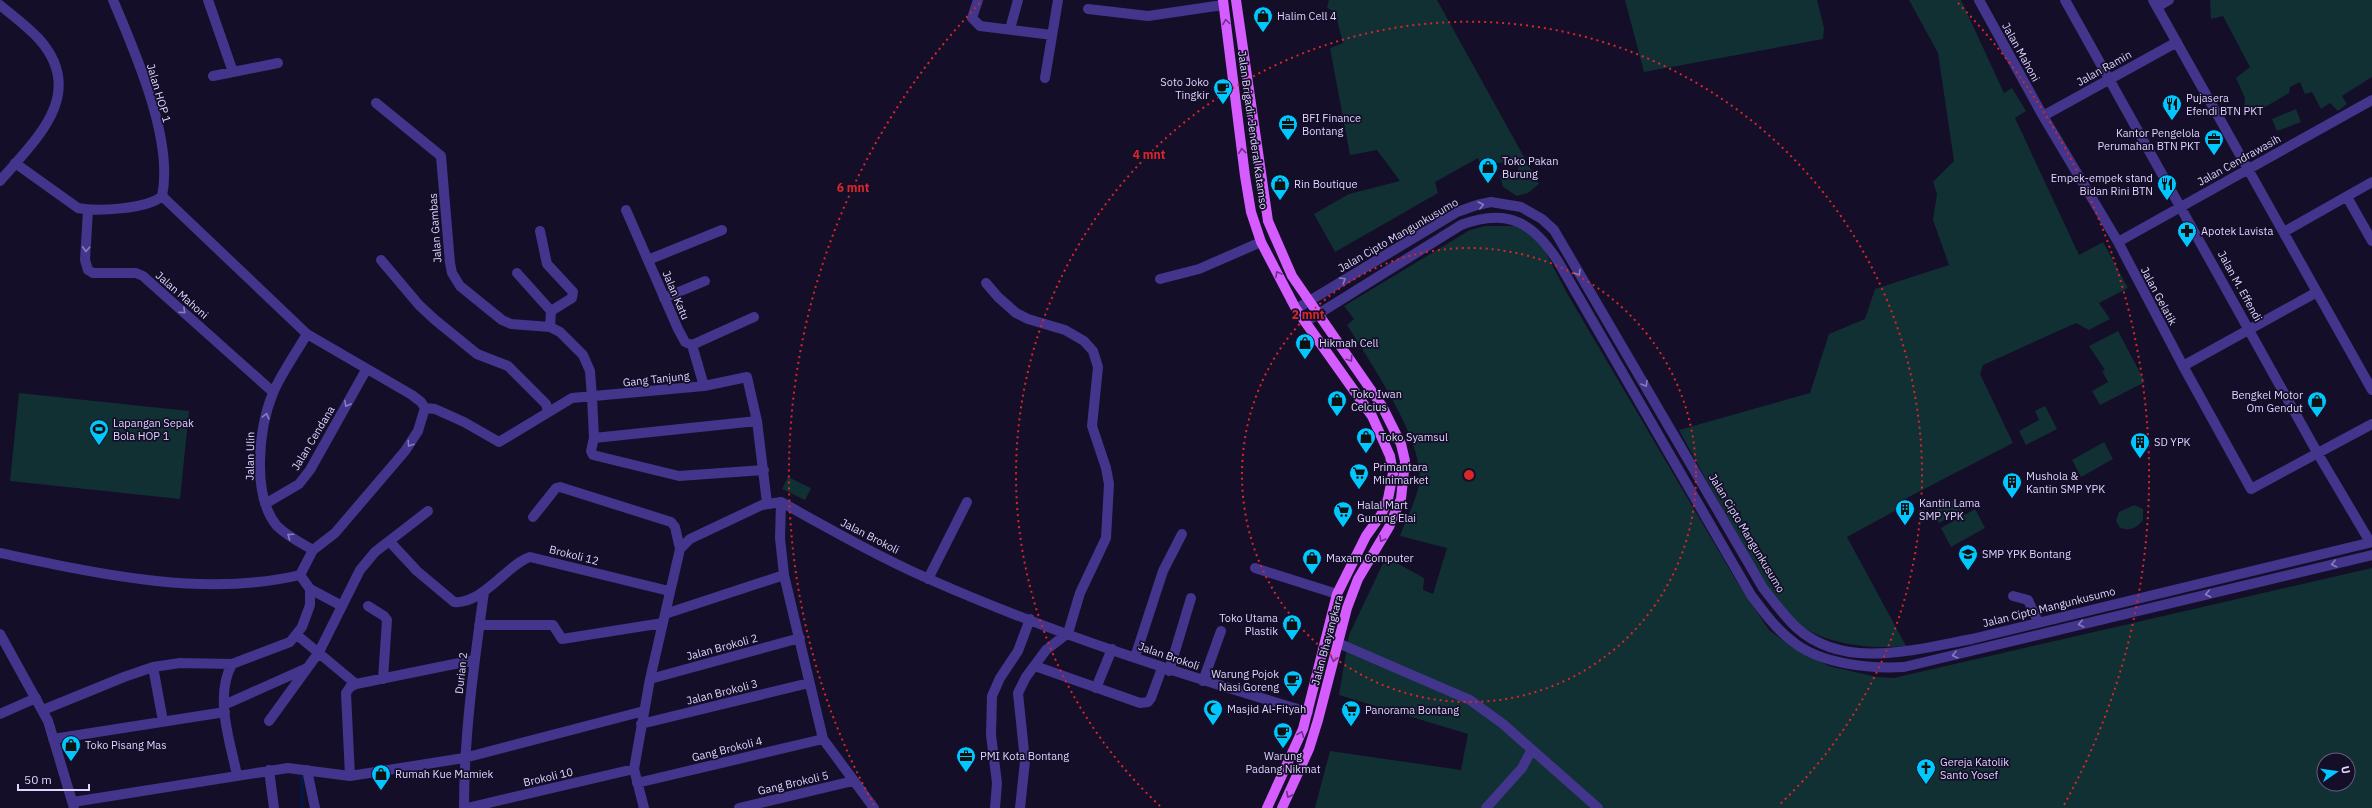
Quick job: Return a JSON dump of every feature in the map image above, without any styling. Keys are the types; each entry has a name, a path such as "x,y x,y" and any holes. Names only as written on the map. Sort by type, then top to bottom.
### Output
{"main road":[{"name":"Jalan Brigadir Jenderal Katamso","path":"1236,0 1268,221 1292,276 1320,315"},
{"name":"Jalan Brigadir Jenderal Katamso","path":"1223,3 1251,212 1261,242 1296,309 1306,322"},
{"path":"1229,48 1242,46"},
{"name":"Jalan Bhayangkara","path":"1282,808 1309,749 1347,608 1358,579 1389,527 1401,499 1405,462 1401,444 1382,406 1320,315"},
{"name":"Jalan Bhayangkara","path":"1267,808 1286,771 1308,712 1336,594 1366,536 1381,515 1388,499 1393,473 1390,456 1372,416 1306,322"}],"street":[{"name":"Jalan HOP 1","path":"113,0 143,74 157,125 164,170 162,196"},
{"path":"208,0 233,72"},
{"path":"978,0 972,18 976,24 1052,34"},
{"path":"1010,29 1018,0"},
{"path":"1045,78 1058,0"},
{"name":"Jalan Mahoni","path":"1979,0 2043,116"},
{"name":"Jalan M. Effendi","path":"2065,0 2250,329 2318,454 2371,542"},
{"path":"2169,0 2155,3 2372,390"},
{"path":"1088,9 1148,16 1223,3"},
{"path":"0,5 39,39 50,54 57,73 58,92 55,111 45,128 0,181"},
{"name":"Jalan Ramin","path":"2043,116 2177,42"},
{"path":"213,76 278,63"},
{"name":"Jalan Cendrawasih","path":"2118,242 2372,100"},
{"name":"Jalan Gambas","path":"376,103 441,156 450,263 455,280 507,322 550,327 560,332 583,355 590,371 588,397 594,438 591,449 593,455 686,477 764,470"},
{"name":"Jalan Gelatik","path":"2043,116 2118,242 2183,366 2251,489 2318,454"},
{"path":"15,163 64,201 78,208 88,210 137,206 155,202 162,196 307,334 366,370 412,395 421,402 425,408"},
{"path":"2284,232 2372,182"},
{"path":"2347,197 2372,241"},
{"name":"Jalan Cipto Mangunkusumo","path":"1296,309 1457,212 1491,202 1521,208 1542,219 1554,230 1763,588 1782,613 1798,629 1818,641 1844,650 1858,653 1904,652 1972,639 2371,542"},
{"name":"Jalan Mahoni","path":"88,210 85,260 88,270 93,273 136,273 143,276 274,392"},
{"name":"Jalan Katu","path":"626,210 684,340 692,345 704,386"},
{"name":"Jalan Cipto Mangunkusumo","path":"1306,322 1320,315 1461,225 1476,219 1491,216 1506,218 1527,225 1546,243 1560,263 1751,596 1772,622 1792,642 1818,655 1847,664 1877,669 1904,667 2372,555"},
{"path":"648,260 722,230"},
{"path":"540,232 547,264 573,292 572,298 551,311"},
{"path":"1160,279 1199,270 1261,242"},
{"path":"381,260 434,320 477,354 508,366 546,404 548,412 499,442 464,422 435,409 425,408"},
{"path":"517,272 551,311 550,327"},
{"path":"664,298 705,281"},
{"path":"986,283 998,298 1016,313 1028,319 1065,330 1084,341 1096,356 1098,376 1092,426 1108,474 1110,495 1108,525 1103,545 1080,593 1068,633 1046,650 1018,693 1025,761 1020,808"},
{"path":"2183,366 2317,292"},
{"path":"692,345 754,317"},
{"name":"Jalan Ulin","path":"307,334 274,392 261,432 261,480 265,504 276,525 285,533 313,550"},
{"name":"Jalan Cendana","path":"265,504 294,487 310,470 366,370"},
{"name":"Gang Tanjung","path":"548,412 570,399 704,386 747,377 757,421"},
{"path":"300,575 313,550 335,533 405,451 418,431 425,408"},
{"path":"594,438 757,421 767,503"},
{"path":"2318,454 2372,424"},
{"path":"1682,478 1696,471"},
{"path":"533,517 556,488 560,487 671,522 674,527 680,549"},
{"path":"644,808 634,769 650,679 669,591 680,549 690,538 767,503 781,502 780,538 784,575 823,738 874,808"},
{"name":"Jalan Brokoli","path":"781,502 928,579 1054,628 1166,669 1308,712"},
{"path":"928,579 967,502"},
{"path":"268,721 319,652 367,560 428,511"},
{"path":"1135,658 1163,571 1182,534"},
{"path":"390,542 417,571 454,602 462,602 484,592"},
{"path":"0,553 94,573 150,580 214,583 253,582 300,575"},
{"name":"Brokoli 12","path":"484,592 530,557 669,591"},
{"path":"1255,568 1336,594"},
{"path":"300,575 310,589 342,606"},
{"path":"479,625 553,625 562,639 664,618 784,575"},
{"path":"2231,575 2235,588"},
{"path":"43,710 124,677 153,667 180,663 232,664 278,648 290,642 297,635 310,605 310,589"},
{"name":"Durian 2","path":"464,808 464,758 474,660 484,592"},
{"path":"2013,596 2028,600 2038,622"},
{"path":"1035,666 1137,702 1145,703 1151,698 1166,669 1191,598"},
{"path":"368,606 384,616 387,620 383,679"},
{"path":"995,808 997,783 991,735 992,696 1000,678 1021,646 1034,620"},
{"path":"1203,681 1220,631"},
{"path":"0,634 2,646 43,710 54,739 73,805 271,770 288,768 350,776 464,758 644,711"},
{"path":"297,635 356,684"},
{"name":"Jalan Brokoli 2","path":"650,679 800,638"},
{"path":"1338,643 1470,700 1503,724 1598,808"},
{"path":"1096,688 1112,649"},
{"path":"350,776 346,693 350,687 356,684 474,660"},
{"path":"232,664 224,684 225,709 237,775"},
{"path":"153,667 163,720"},
{"path":"54,739 225,709 308,667"},
{"name":"Jalan Brokoli 3","path":"641,724 809,683"},
{"path":"0,714 36,698"},
{"name":"Gang Brokoli 4","path":"637,783 823,738"},
{"path":"1486,808 1522,768 1532,751"},
{"name":"Brokoli 10","path":"467,808 634,769"},
{"path":"271,770 274,808"},
{"path":"308,770 315,808"},
{"name":"Gang Brokoli 5","path":"739,808 853,781"}],"green space":[{"path":"1329,0 1437,0 1539,184 1528,193 1517,196 1503,187 1500,176 1504,173 1510,178 1519,176 1518,166 1507,161 1482,167 1478,158 1435,182 1438,193 1335,252 1314,214 1349,194 1400,181 1377,150 1350,155 1330,48 1343,43 1335,12 1327,8"},
{"path":"1625,0 1817,0 1824,28 1823,39 1644,72"},
{"path":"1909,0 1961,0 2004,93 2012,88 2026,111 2015,118 2079,255 2103,242 2128,288 2099,303 2110,319 2089,330 2076,323 1983,365 1980,374 2013,443 1901,501 1902,507 1847,537 1906,646 1880,647 1853,645 1827,638 1803,627 1784,611 1762,579 1679,430 1810,393 1829,334 1865,319 1875,289 1949,265 1933,220 1937,194 1933,182 1954,161 1938,53"},
{"path":"2210,0 2372,0 2372,77 2342,96 2347,104 2338,111 2330,103 2321,109 2312,92 2305,94 2300,82 2290,87 2289,93 2262,109 2244,108 2245,98 2236,78 2250,67 2223,16 2211,19"},
{"path":"2296,109 2301,122 2277,131 2272,119"},
{"path":"1485,226 1515,226 1537,236 1568,295 1737,582 1769,630 1793,648 1829,666 1877,677 1894,678 2372,568 2372,808 1315,808 1330,751 1461,770 1468,734 1339,695 1349,635 1386,557 1424,578 1423,590 1433,594 1447,548 1400,536 1418,490 1419,467 1414,447 1394,402 1347,325 1354,319 1344,306 1470,230"},
{"path":"2118,331 2145,382 2100,405 2092,391 2108,382 2102,371 2105,370 2089,346"},
{"name":"Lapangan Sepak Bola HOP 1","path":"19,393 189,411 180,499 10,481"},
{"path":"2045,406 2057,429 2026,445 2019,431 2039,420 2035,411"},
{"path":"2104,442 2113,459 2081,477 2072,460"},
{"path":"788,477 811,488 805,500 782,489"},
{"path":"1955,499 1961,511 1939,523 1933,512"},
{"path":"2134,505 2143,509 2143,520 2133,528 2120,528 2116,521 2119,512"},
{"path":"1975,509 1985,528 1951,547 1941,528"}],"waterway":[{"path":"302,772 302,808"}],"place":[{"name":"Halim Cell 4","path":"1263,33"},
{"name":"Soto Joko Tingkir","path":"1223,105"},
{"name":"Pujasera Efendi BTN PKT","path":"2172,121"},
{"name":"BFI Finance Bontang","path":"1288,141"},
{"name":"Kantor Pengelola Perumahan BTN PKT","path":"2214,156"},
{"name":"Toko Pakan Burung","path":"1488,184"},
{"name":"Rin Boutique","path":"1280,201"},
{"name":"Empek-empek stand Bidan Rini BTN","path":"2167,201"},
{"name":"Apotek Lavista","path":"2187,248"},
{"name":"Hikmah Cell","path":"1305,360"},
{"name":"Toko Iwan Celcius","path":"1337,417"},
{"name":"Bengkel Motor Om Gendut","path":"2317,418"},
{"name":"Lapangan Sepak Bola HOP 1","path":"99,446"},
{"name":"Toko Syamsul","path":"1366,454"},
{"name":"SD YPK","path":"2140,459"},
{"name":"Primantara Minimarket","path":"1359,490"},
{"name":"Mushola & Kantin SMP YPK","path":"2012,499"},
{"name":"Kantin Lama SMP YPK","path":"1905,526"},
{"name":"Halal Mart Gunung Elai","path":"1343,528"},
{"name":"SMP YPK Bontang","path":"1968,571"},
{"name":"Maxam Computer","path":"1312,575"},
{"name":"Toko Utama Plastik","path":"1292,641"},
{"name":"Warung Pojok Nasi Goreng","path":"1293,697"},
{"name":"Masjid Al-Fityah","path":"1213,726"},
{"name":"Panorama Bontang","path":"1351,727"},
{"name":"Warung Padang Nikmat","path":"1283,749"},
{"name":"Toko Pisang Mas","path":"71,762"},
{"name":"PMI Kota Bontang","path":"966,773"},
{"name":"Gereja Katolik Santo Yosef","path":"1926,785"},
{"name":"Rumah Kue Mamiek","path":"381,791"}]}
